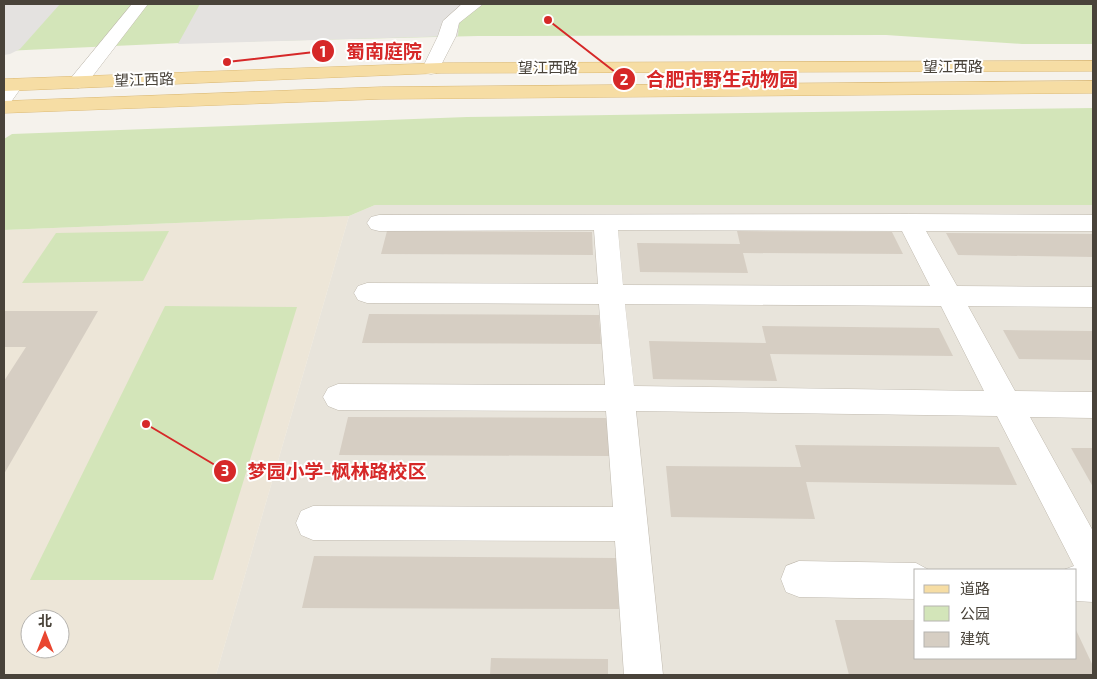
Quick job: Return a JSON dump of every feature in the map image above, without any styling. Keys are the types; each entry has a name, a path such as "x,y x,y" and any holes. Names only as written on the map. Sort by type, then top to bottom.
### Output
{"main road":[{"name":"望江西路","path":"7,89 78,82 431,69 1093,66"},
{"name":"望江西路","path":"4,107 381,93 1093,87"}],"lane":[{"path":"78,82 140,4"},
{"path":"431,69 447,36 451,22 466,8 474,4"},
{"path":"605,222 644,675"},
{"path":"909,222 1093,565"},
{"path":"379,223 1093,222"},
{"path":"367,293 611,293 1093,298"},
{"path":"338,397 620,398 1093,405"},
{"path":"314,523 631,524"},
{"path":"799,579 914,581"},
{"path":"1077,583 1093,584"}],"shaded area":[{"path":"4,4 60,4 20,49 4,55"},
{"path":"200,4 484,4 465,15 459,24 458,36 178,44"},
{"path":"375,205 1093,205 1093,675 216,675 349,216"},
{"path":"349,216 216,675 4,675 4,230"}],"green space":[{"path":"4,4 1093,4 1093,44 1022,44 886,35 478,36 180,43 4,51"},
{"path":"1093,108 1093,205 375,205 349,216 4,230 4,139 12,134 467,117"},
{"path":"169,231 143,281 22,283 56,233"},
{"path":"165,306 297,307 213,580 30,580"}],"building":[{"path":"387,231 592,232 593,255 381,254"},
{"path":"737,231 892,232 903,254 743,253 748,273 640,272 637,243 740,244"},
{"path":"946,233 1093,234 1093,257 958,255"},
{"path":"4,311 98,311 4,474 4,381 26,347 4,347"},
{"path":"369,314 599,315 601,344 362,343"},
{"path":"762,326 939,328 953,356 770,354 777,381 653,379 649,341 766,343"},
{"path":"1003,330 1093,331 1093,360 1019,359"},
{"path":"348,417 608,418 611,456 339,455"},
{"path":"795,445 999,447 1017,485 806,482 815,519 671,517 666,466 801,467"},
{"path":"1071,448 1093,448 1093,487"},
{"path":"314,556 616,558 619,609 302,608"},
{"path":"835,620 914,620 914,659 1077,659 1077,632 1093,666 1093,675 849,675"},
{"path":"491,658 608,659 608,675 490,675"}],"place":[{"name":"合肥市野生动物园","path":"548,20"},
{"name":"蜀南庭院","path":"227,62"},
{"name":"梦园小学-枫林路校区","path":"146,424"}]}
